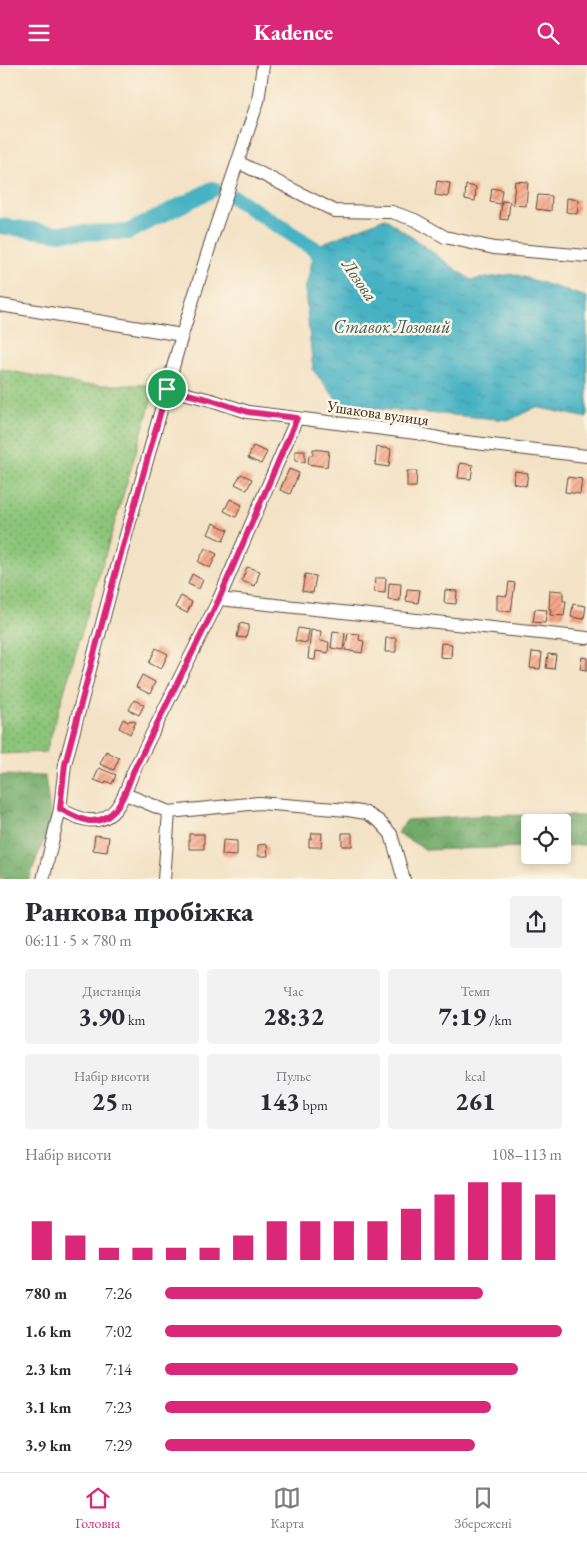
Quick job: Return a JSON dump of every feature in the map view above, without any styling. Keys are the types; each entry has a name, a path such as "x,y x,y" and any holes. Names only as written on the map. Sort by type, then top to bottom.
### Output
{"street":[{"path":"43,879 60,809 68,755 113,582 182,335 258,101 263,65"},
{"path":"238,161 336,211 392,212 415,220 445,237 494,248 587,255"},
{"path":"0,305 182,335"},
{"name":"Ушакова вулиця","path":"167,389 248,412 416,433 449,440 587,456"},
{"path":"60,809 88,821 104,819 113,813 125,794 133,772 219,599 297,418"},
{"path":"219,599 587,638"},
{"path":"125,794 169,812 258,803 366,813 379,821 391,834 404,879"},
{"path":"164,879 169,812"}],"green space":[{"path":"0,369 82,385 156,385 46,752 0,754"},
{"path":"0,775 45,776 51,821 29,879 0,879"},
{"path":"491,815 521,815 521,847 426,850 397,833 407,820"},
{"path":"571,816 587,816 587,845 571,846"}],"water":[{"name":"Ставок Лозовий","path":"385,218 471,280 514,274 587,297 587,418 536,407 510,420 342,406 313,370 305,290 316,246"}],"building":[{"path":"437,181 450,183 448,197 435,195"},
{"path":"515,181 528,182 526,206 513,205"},
{"path":"466,185 476,187 475,201 465,199"},
{"path":"492,188 502,190 500,204 490,202"},
{"path":"538,195 552,196 551,211 536,209"},
{"path":"567,198 579,200 577,214 566,212"},
{"path":"502,201 510,202 508,220 500,219"},
{"path":"253,446 267,452 261,464 248,458"},
{"path":"377,447 391,449 389,467 375,465"},
{"path":"313,449 329,451 327,467 308,464 309,455 313,455"},
{"path":"295,451 305,451 305,462 295,461"},
{"path":"460,463 473,465 471,479 458,478"},
{"path":"289,469 299,473 290,494 280,490"},
{"path":"407,471 417,471 416,487 407,487"},
{"path":"515,471 528,473 526,486 513,483"},
{"path":"241,474 252,479 247,490 235,484"},
{"path":"567,477 582,479 580,494 565,492"},
{"path":"230,499 242,505 236,517 224,511"},
{"path":"213,523 228,530 223,541 208,534"},
{"path":"205,548 217,554 210,568 198,562"},
{"path":"247,567 260,571 255,586 242,581"},
{"path":"192,574 203,580 199,589 188,584"},
{"path":"305,574 316,576 313,593 302,591"},
{"path":"375,578 386,578 385,593 374,592"},
{"path":"509,582 515,583 511,612 497,610 497,595 507,596"},
{"path":"389,583 401,584 400,601 388,600"},
{"path":"407,589 420,590 418,603 406,601"},
{"path":"445,590 457,591 456,604 444,603"},
{"path":"550,590 563,591 563,601 566,601 564,616 550,615"},
{"path":"181,596 192,602 187,613 175,607"},
{"path":"573,604 586,606 584,619 571,617"},
{"path":"535,609 547,610 545,623 533,622"},
{"path":"240,623 249,625 246,638 237,637"},
{"path":"298,628 309,630 307,643 295,641"},
{"path":"311,630 321,631 320,641 329,642 328,653 316,651 315,660 308,659"},
{"path":"333,631 345,633 343,650 331,648"},
{"path":"348,633 360,634 359,640 364,641 362,653 345,650"},
{"path":"386,638 396,638 396,652 385,652"},
{"path":"441,643 452,644 451,658 440,657"},
{"path":"156,648 168,654 161,669 149,663"},
{"path":"532,652 542,653 540,669 530,668"},
{"path":"548,654 556,655 554,669 546,668"},
{"path":"582,657 587,658 587,670 580,669"},
{"path":"142,675 155,682 150,694 136,687"},
{"path":"134,700 144,705 139,715 129,710"},
{"path":"123,719 128,722 130,720 136,722 130,734 119,728"},
{"path":"106,751 119,758 114,770 100,764"},
{"path":"99,768 116,775 112,784 106,781 105,784 94,780"},
{"path":"312,833 322,833 321,847 309,847 309,839 311,839"},
{"path":"342,833 352,833 352,846 342,846"},
{"path":"189,834 204,834 204,849 189,849"},
{"path":"95,835 109,837 107,852 93,850"},
{"path":"223,840 237,841 237,856 222,855"},
{"path":"267,844 268,856 258,856 258,845"}],"waterway":[{"name":"Лозова","path":"0,226 55,233 128,232 213,189"},
{"name":"Лозова","path":"235,198 315,249 328,268"}],"route":[{"path":"167,389 248,412 297,418 219,599 133,772 125,794 113,813 104,819 88,821 60,809 65,764 167,389"}]}
